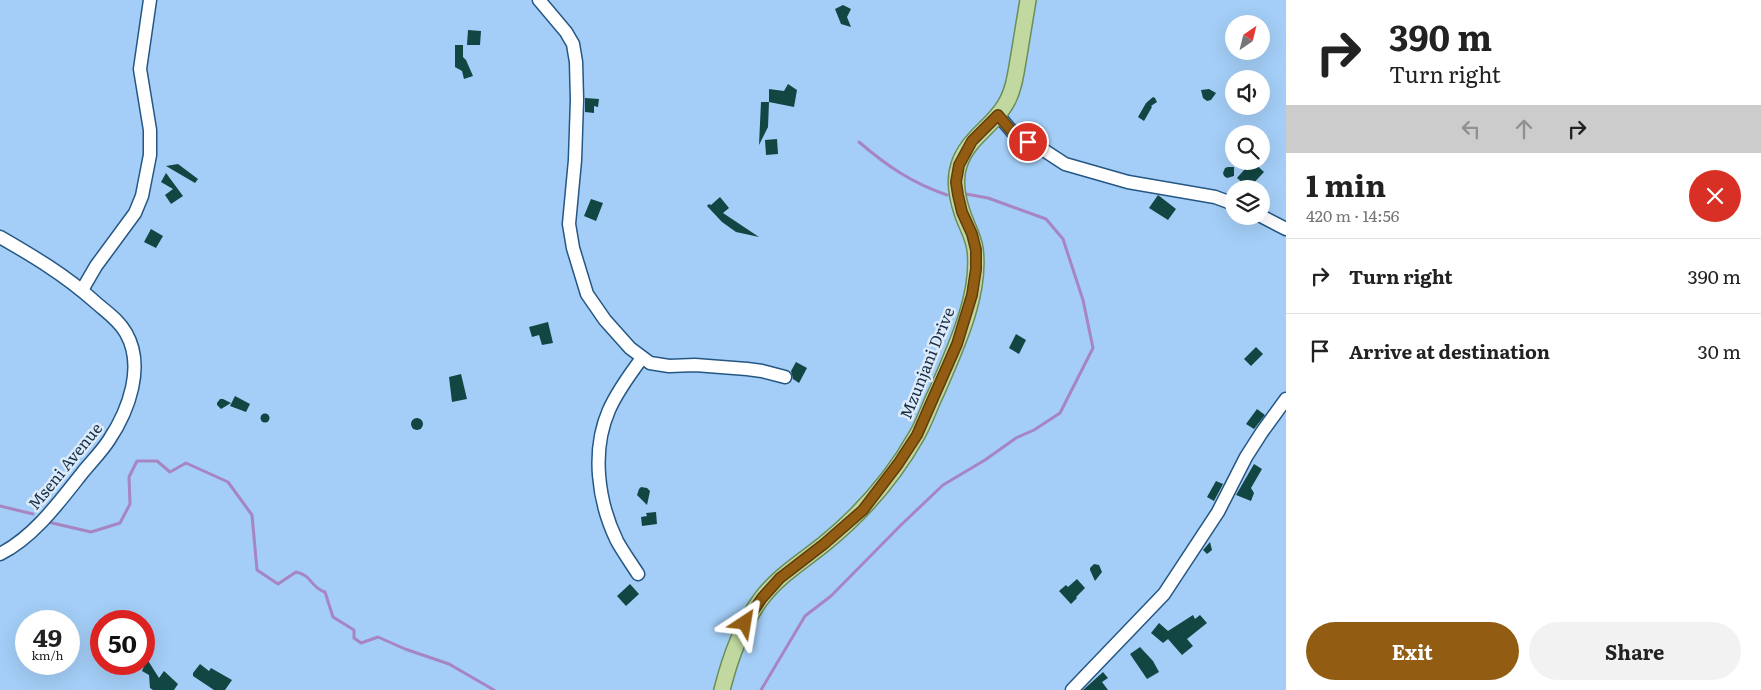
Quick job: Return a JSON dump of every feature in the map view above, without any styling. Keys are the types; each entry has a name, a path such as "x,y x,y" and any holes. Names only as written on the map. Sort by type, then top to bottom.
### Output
{"main road":[{"name":"Mzunjani Drive","path":"722,690 730,660 745,623 762,598 780,578 824,544 863,510 898,464 917,435 957,344 972,295 976,269 976,250 958,195 956,182 959,165 972,141 1006,105 1013,86 1028,0"}],"street":[{"path":"82,290 96,266 135,213 142,196 150,155 150,130 140,69 150,0"},
{"path":"539,0 566,32 573,44 576,62 576,152 569,224 573,248 587,294 605,320 642,358 650,363 660,365 722,366 762,371 784,378"},
{"path":"998,115 1014,134 1042,149 1064,164 1128,182 1216,197 1225,200"},
{"path":"1270,221 1286,229"},
{"name":"Mseni Avenue","path":"0,237 37,258 82,290 111,314 125,331 134,355 132,385 122,417 109,440 30,533 0,554"},
{"path":"638,574 618,542 609,522 601,492 598,467 608,412 613,401 642,358"},
{"path":"1072,690 1164,594 1218,512 1246,457 1286,399"}],"building":[{"path":"843,5 851,9 847,17 851,27 841,24 835,9"},
{"path":"468,30 481,31 480,45 467,45"},
{"path":"455,45 463,45 463,57 473,76 464,79 462,71 455,67"},
{"path":"788,84 797,90 794,107 769,102 769,89 784,91"},
{"path":"1209,89 1216,93 1211,100 1207,101 1203,98 1201,90"},
{"path":"1153,97 1157,102 1151,106 1144,121 1138,117 1146,103"},
{"path":"585,98 599,99 598,107 594,106 594,113 585,112"},
{"path":"761,102 769,102 768,127 759,145"},
{"path":"777,139 778,154 766,155 765,140"},
{"path":"178,164 198,179 195,183 166,166"},
{"path":"1225,168 1225,170 1234,170 1234,176 1227,178 1223,173"},
{"path":"1244,170 1262,170 1264,172 1256,180 1239,180 1237,178"},
{"path":"166,173 183,196 171,204 165,195 173,189 161,182"},
{"path":"1158,195 1176,209 1168,220 1149,208"},
{"path":"720,197 729,208 723,213 759,237 736,232 722,222 707,206"},
{"path":"591,199 603,203 596,221 584,216"},
{"path":"151,229 163,236 156,248 144,242"},
{"path":"548,322 553,343 542,345 539,335 532,337 529,327"},
{"path":"1016,334 1026,340 1019,354 1009,348"},
{"path":"1256,347 1263,354 1251,366 1244,359"},
{"path":"796,362 807,368 799,383 793,379 791,371"},
{"path":"461,374 467,399 452,402 449,377"},
{"path":"235,396 250,404 246,412 230,406"},
{"path":"220,399 231,403 221,409 217,405"},
{"path":"1257,409 1265,415 1254,429 1246,424"},
{"path":"265,413 270,418 265,423 260,418"},
{"path":"415,418 419,418 423,424 419,430 415,430 411,426 411,422"},
{"path":"1254,464 1262,469 1251,488 1254,493 1251,501 1236,495"},
{"path":"1216,481 1223,484 1214,501 1207,497"},
{"path":"641,487 647,488 650,491 647,505 637,495"},
{"path":"656,512 657,524 642,526 641,517 647,516 646,513"},
{"path":"1210,542 1212,550 1207,554 1203,550"},
{"path":"1094,564 1099,565 1102,572 1095,581 1090,570"},
{"path":"1077,579 1085,588 1071,604 1059,591 1066,585 1068,587"},
{"path":"630,584 639,594 626,606 617,596"},
{"path":"1193,615 1195,619 1200,615 1207,623 1187,639 1193,646 1182,655 1168,639 1163,643 1151,633 1159,623 1168,631"},
{"path":"1140,647 1153,661 1159,672 1147,679 1130,654"},
{"path":"200,664 209,671 211,668 232,680 225,690 214,690 193,676 193,673"},
{"path":"164,671 178,684 174,690 153,690 150,688 149,675 155,675 155,672 159,678"},
{"path":"1103,672 1108,678 1102,682 1108,690 1083,690"}],"waterway":[{"path":"859,142 900,173 922,185 947,195"},
{"path":"761,690 805,616 831,596 943,485 985,460 1016,438 1034,430 1060,413 1093,348 1083,300 1063,239 1046,219 988,198 966,194"},
{"path":"48,522 91,532 120,523 130,504 129,477 137,461 157,461 170,472 186,463 228,482 252,515 257,570 278,584 296,572 305,576 317,588 325,592 333,617 354,630 354,638 361,643 378,637 405,649 449,664 494,690"},
{"path":"0,506 33,514"}],"route":[{"path":"745,623 762,598 780,578 824,544 863,510 898,464 917,435 957,344 972,295 976,269 976,250 958,195 956,182 959,165 972,141 998,115 1014,134 1028,142"}]}
